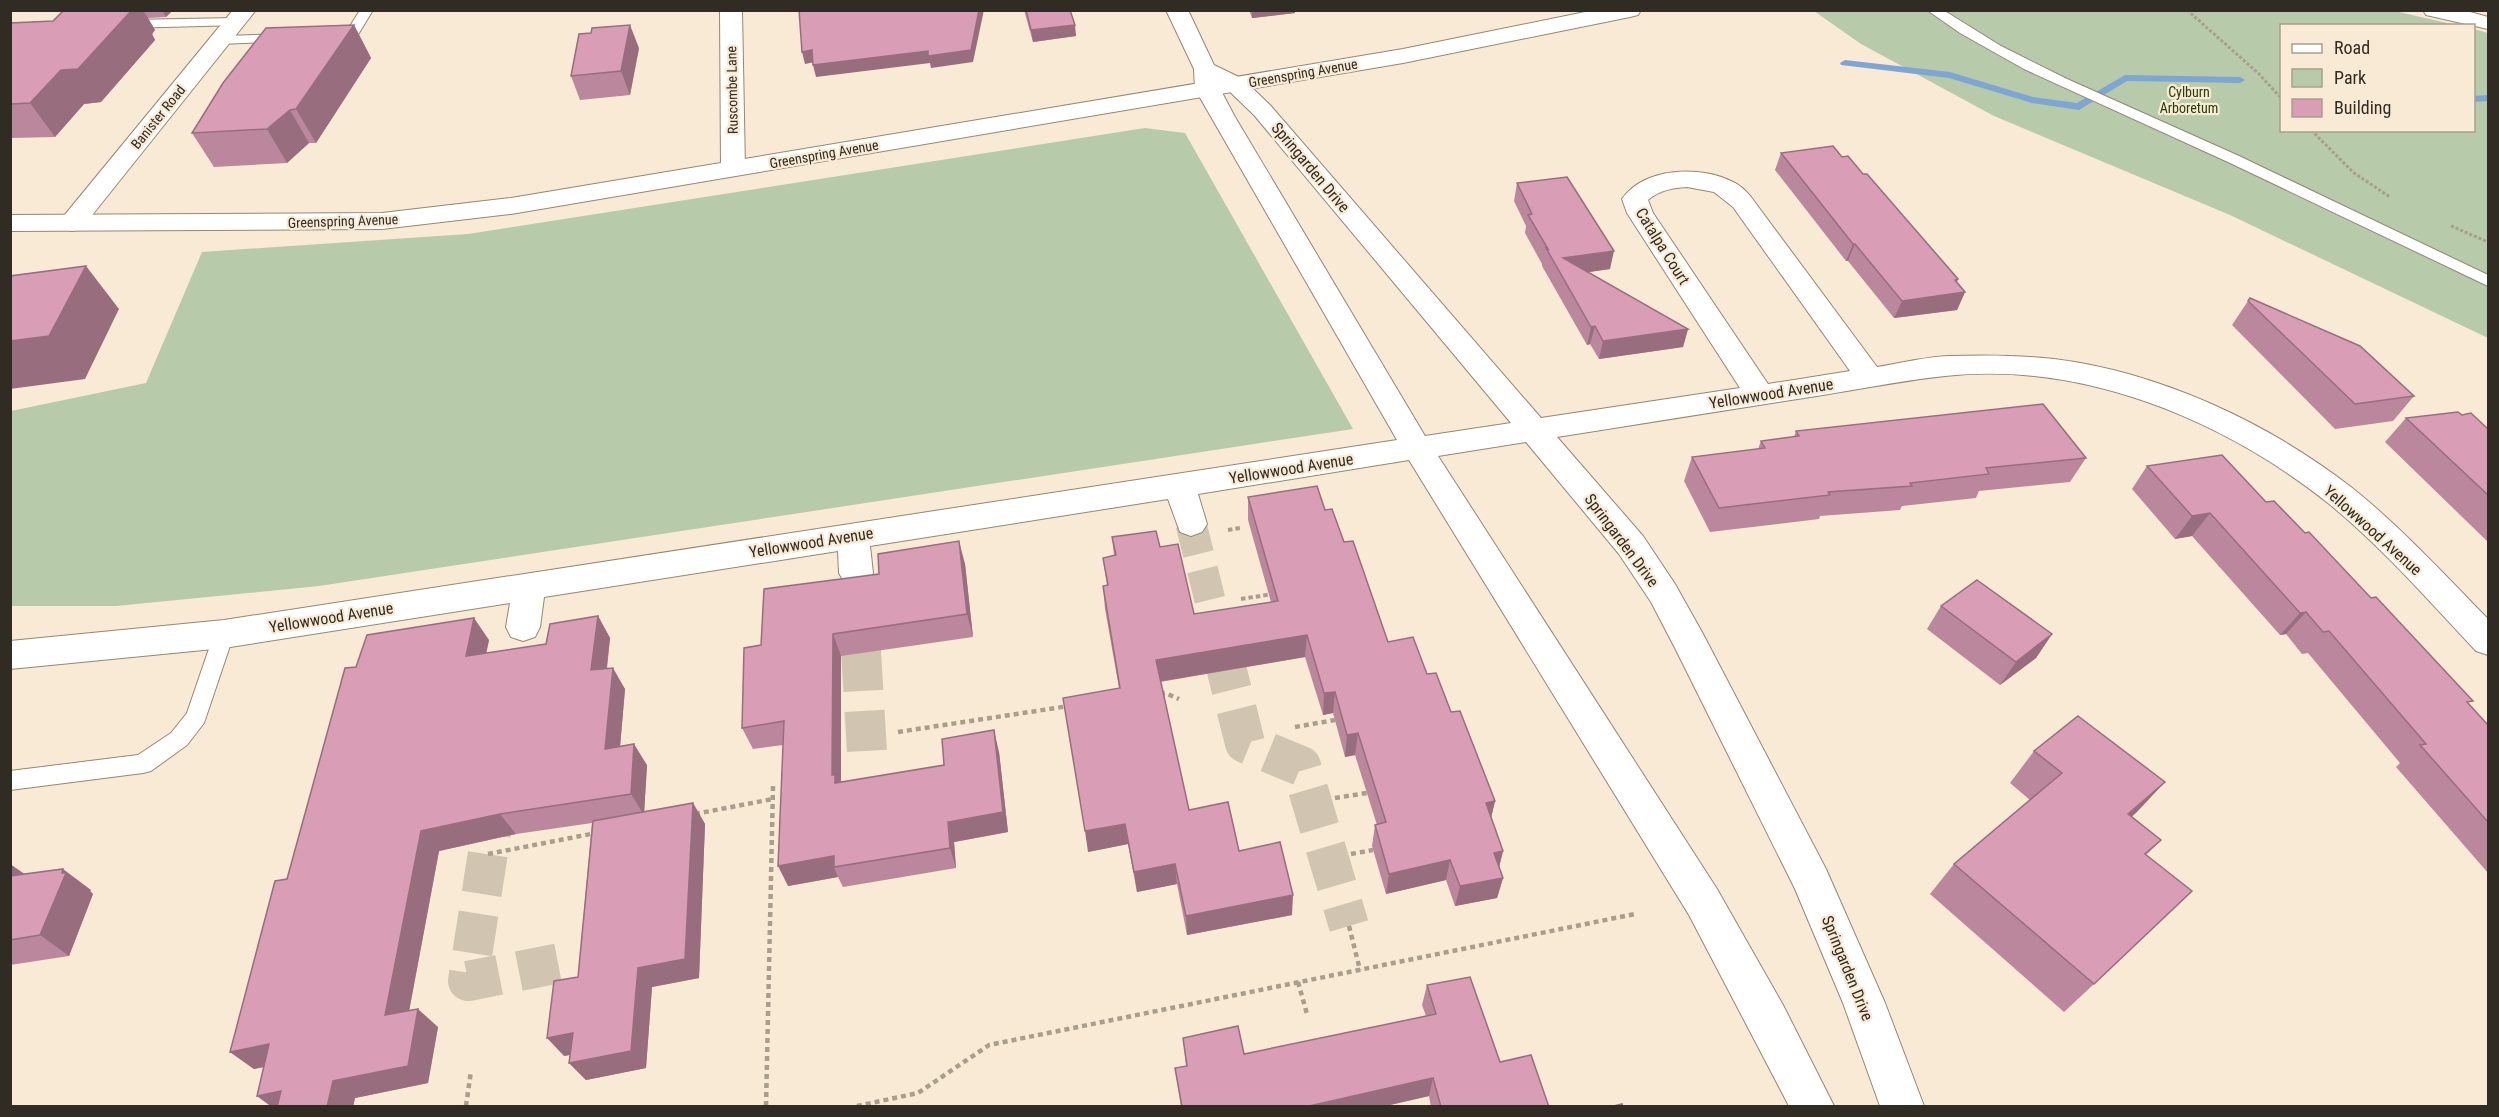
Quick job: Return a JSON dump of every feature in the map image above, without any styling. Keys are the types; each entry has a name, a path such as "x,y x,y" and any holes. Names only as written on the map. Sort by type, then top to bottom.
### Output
{"street":[{"name":"Ruscombe Lane","path":"731,10 733,170"},
{"path":"1177,10 1417,448 1703,902 1768,1020 1812,1107"},
{"name":"Greenspring Avenue","path":"10,223 382,221 511,206 733,170 1216,81 1403,56 1630,10"},
{"path":"2434,10 2488,23"},
{"name":"Banister Road","path":"72,224 234,24"},
{"name":"Springarden Drive","path":"1216,81 1262,110 1631,545 1686,634 1812,882 1864,1003 1902,1107"},
{"name":"Catalpa Court","path":"1760,395 1640,213 1635,199 1642,189 1656,184 1693,179 1718,183 1731,190 1870,378"},
{"name":"Yellowwood Avenue","path":"10,655 225,634 1946,366 2014,366 2057,369 2112,382 2180,404 2244,434 2284,457 2339,495 2385,536 2488,641"},
{"path":"1180,485 1191,524"},
{"path":"853,536 856,573"},
{"path":"523,627 529,586"}],"lane":[{"path":"116,24 234,24 310,37 351,35 367,10"},
{"path":"1933,10 1989,46 2058,81 2165,128 2488,281"},
{"path":"10,781 142,764 180,739 196,717 225,634"}],"path":[{"path":"2187,10 2280,97"},
{"path":"2313,132 2354,173 2395,199"},
{"path":"2446,224 2488,242"},
{"path":"1241,599 1278,593"},
{"path":"1154,694 1165,693 1179,699"},
{"path":"898,732 1076,705"},
{"path":"1295,727 1335,720"},
{"path":"766,1107 773,786"},
{"path":"1335,798 1367,793"},
{"path":"691,815 773,799"},
{"path":"488,855 598,833"},
{"path":"1350,854 1373,850"},
{"path":"857,1107 918,1093 989,1045 1635,914"},
{"path":"1349,926 1360,970"},
{"path":"1298,982 1307,1014"},
{"path":"466,1107 471,1071"}],"green space":[{"name":"Cylburn Arboretum","path":"2390,10 2452,24 2280,24 2280,132 2475,132 2475,29 2488,33 2488,338 2230,215 1994,116 1861,44 1814,11"},
{"path":"1145,128 1185,133 1353,429 319,586 116,606 11,606 11,411 146,383 202,252 468,234"}],"building":[{"path":"64,10 132,10 78,69 61,70 30,103 10,104 10,23 53,21"},
{"path":"799,10 979,10 971,50 928,56 928,51 813,65 812,50 802,52"},
{"path":"1026,10 1070,10 1075,25 1031,30"},
{"path":"354,25 296,109 290,110 267,129 192,133 223,83 266,28"},
{"path":"630,25 621,71 571,76 579,34 591,33 592,28"},
{"path":"1833,146 1842,157 1848,156 1863,174 1867,174 1958,279 1955,280 1965,292 1902,301 1853,244 1781,153"},
{"path":"1567,177 1614,251 1563,258 1688,329 1603,341 1595,326 1591,327 1528,215 1532,214 1517,183"},
{"path":"86,266 49,336 10,341 10,276"},
{"path":"2250,298 2360,346 2414,396 2355,404 2248,301"},
{"path":"2043,404 2086,458 1986,468 1989,474 1910,483 1912,486 1828,492 1830,495 1719,508 1692,457 1765,448 1761,441 1799,436 1796,431"},
{"path":"2458,412 2462,415 2471,413 2488,429 2488,495 2406,418"},
{"path":"2222,455 2266,502 2274,501 2305,533 2309,532 2371,598 2376,597 2473,701 2467,702 2488,725 2488,822 2420,745 2426,744 2329,631 2323,632 2306,612 2300,613 2210,513 2192,516 2147,466"},
{"path":"1317,486 1325,510 1332,509 1344,542 1353,541 1388,642 1413,637 1427,674 1436,673 1451,712 1460,711 1495,801 1486,803 1503,851 1494,853 1503,878 1460,886 1450,860 1389,874 1375,825 1386,822 1358,733 1347,735 1335,692 1324,693 1307,635 1156,660 1189,810 1228,802 1239,851 1280,842 1293,895 1186,916 1175,864 1134,872 1125,824 1085,831 1063,698 1120,688 1103,586 1108,585 1103,558 1116,555 1112,537 1156,531 1160,547 1178,544 1194,614 1278,601 1248,497"},
{"path":"959,541 967,614 833,634 832,775 835,775 835,783 944,765 942,739 994,730 1003,812 948,822 950,848 834,867 834,856 778,866 784,721 742,728 744,648 761,645 764,589 879,574 878,554"},
{"path":"1977,580 2052,634 2016,662 1941,606"},
{"path":"598,616 591,670 613,668 605,749 634,744 631,794 500,814 421,831 385,1015 418,1009 408,1066 333,1081 327,1107 277,1107 281,1091 257,1096 269,1044 230,1052 275,881 287,879 345,668 356,667 367,635 474,618 466,656 546,644 550,624"},
{"path":"2078,716 2165,782 2128,814 2161,840 2145,854 2192,891 2094,984 1954,864 2062,773 2034,751"},
{"path":"693,803 685,959 638,968 631,1051 569,1063 573,1033 547,1038 554,981 578,977 593,821"},
{"path":"63,869 62,873 66,873 40,935 10,940 10,876"},
{"path":"1470,977 1500,1062 1531,1055 1549,1107 1441,1107 1433,1078 1305,1107 1182,1107 1175,1068 1187,1066 1183,1038 1238,1026 1244,1054 1436,1014 1427,985"}],"waterway":[{"path":"1845,63 1950,75 2032,100 2079,107 2125,78 2240,80"},
{"path":"2475,99 2488,98"}],"tunnel":[{"path":"1191,524 1223,652"},
{"path":"858,608 861,652"},
{"path":"861,651 868,769"},
{"path":"1222,651 1245,743 1301,766 1349,926"},
{"path":"497,795 468,981 560,963"}]}
